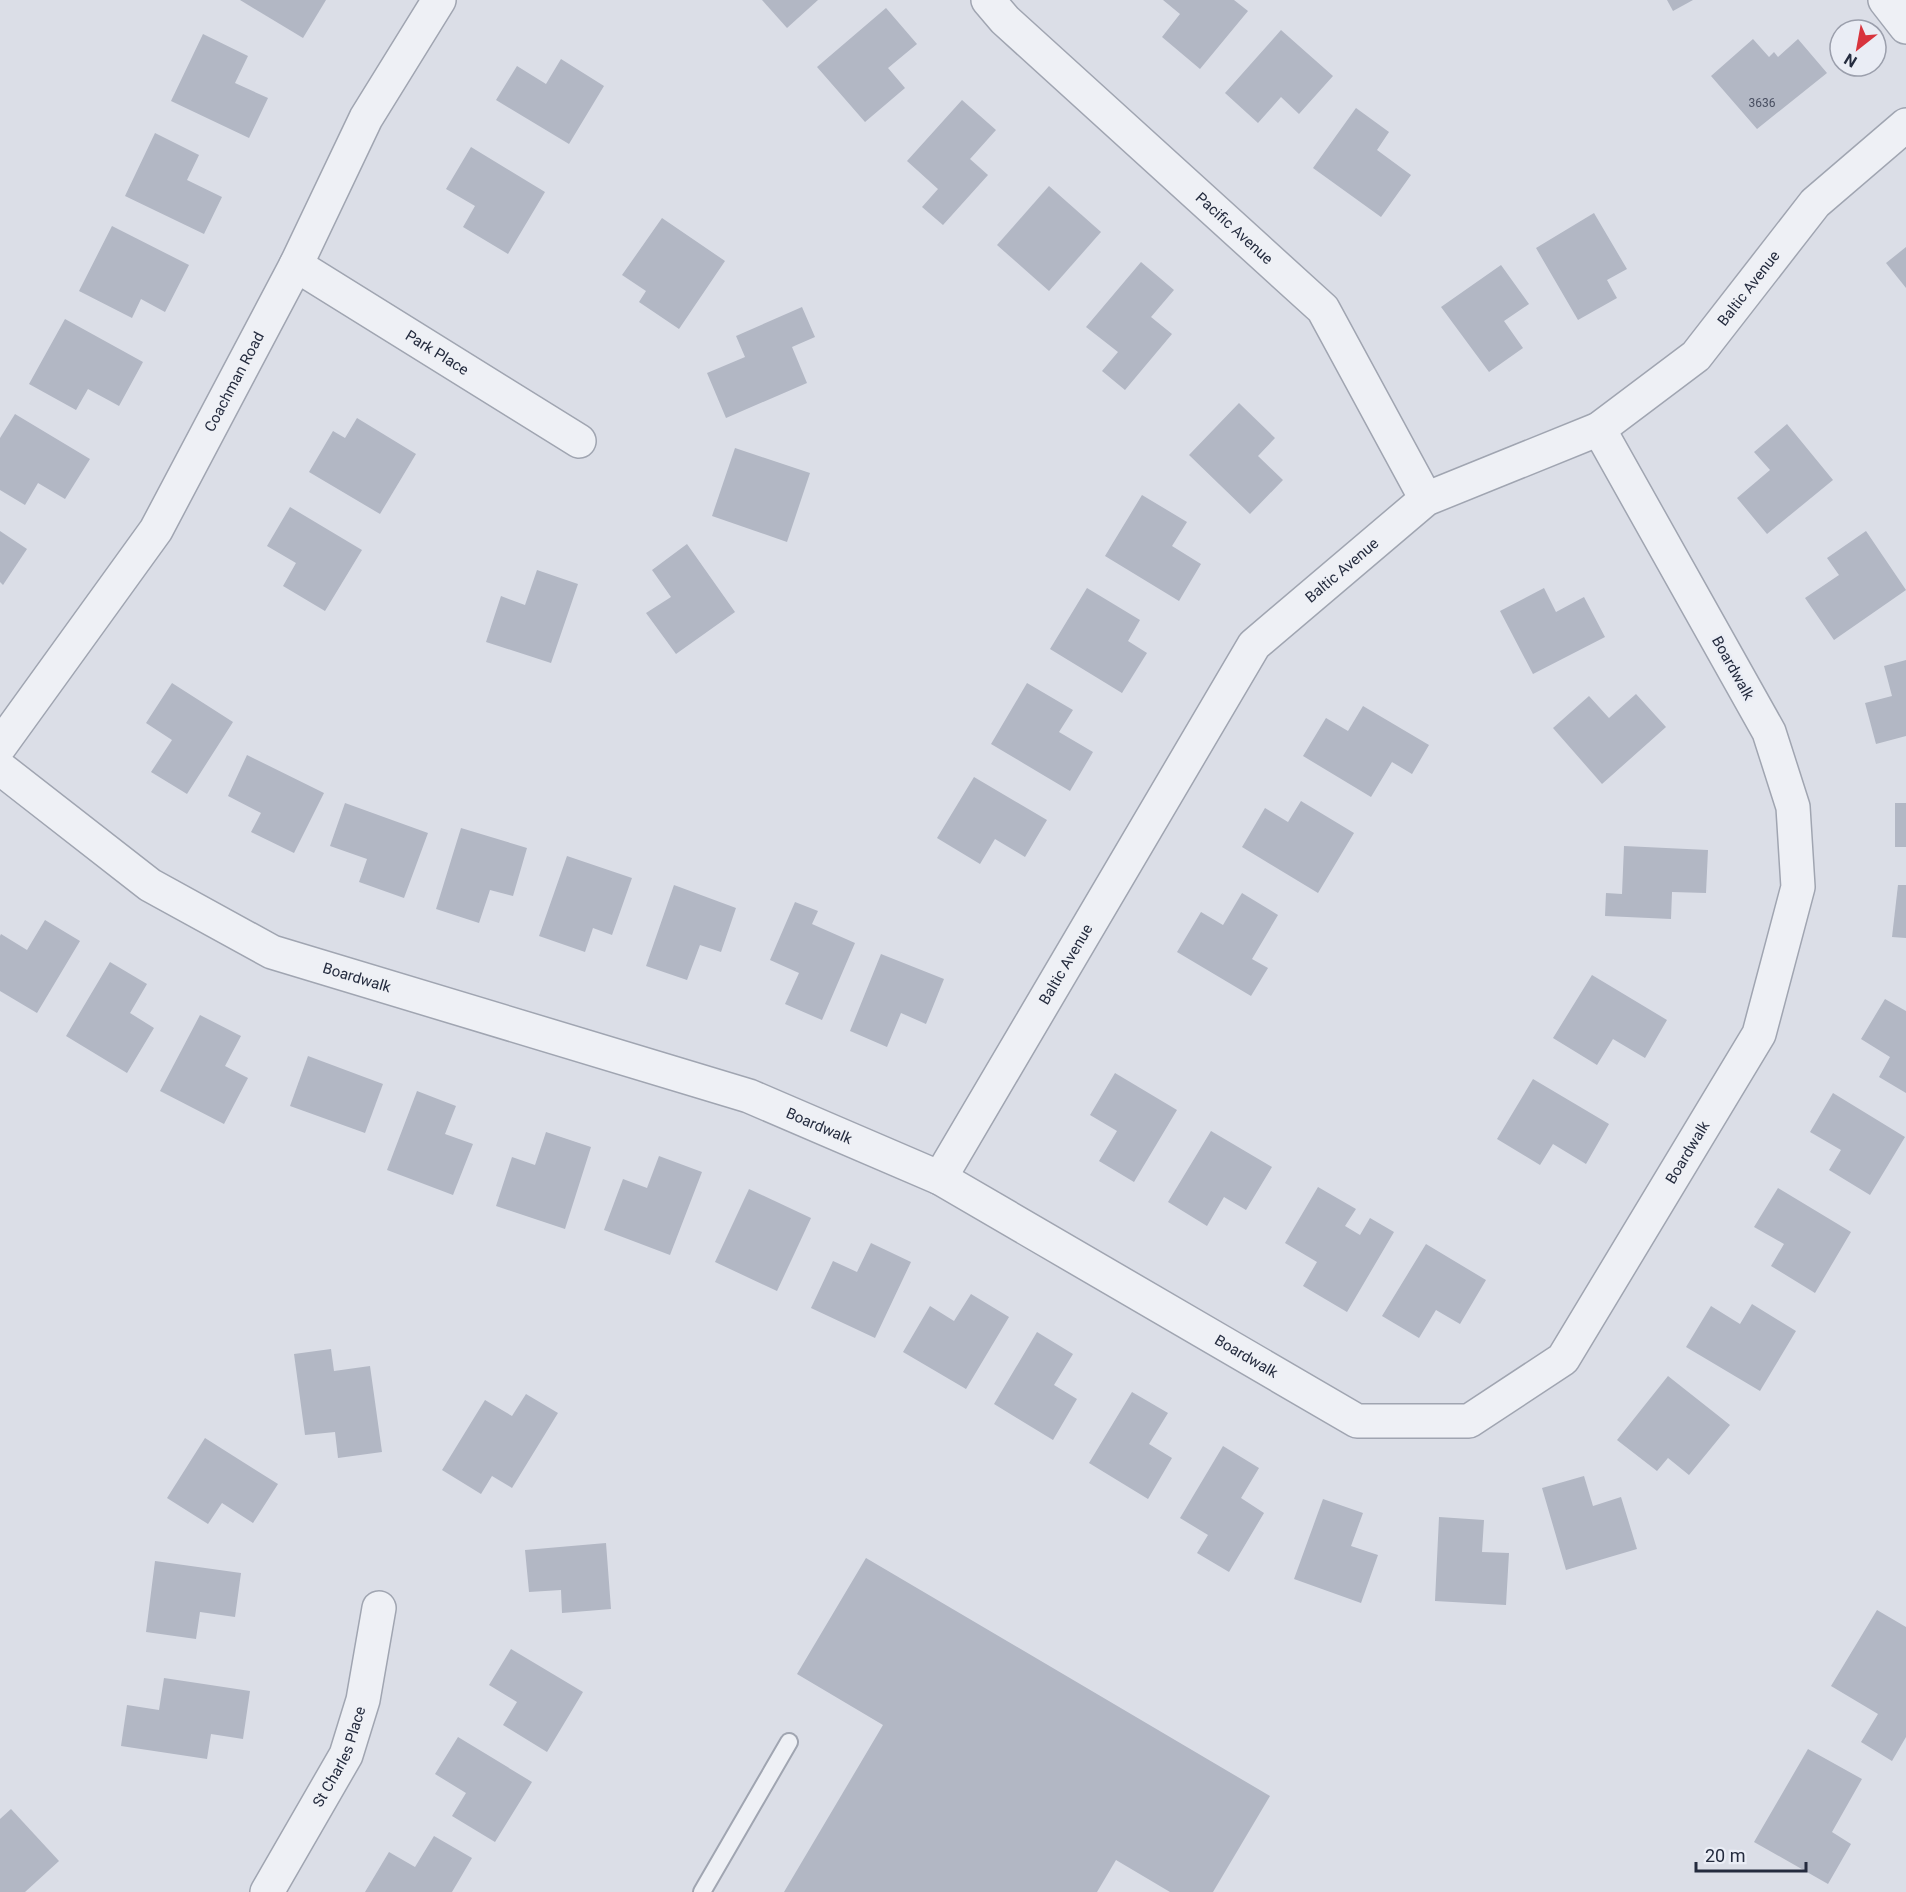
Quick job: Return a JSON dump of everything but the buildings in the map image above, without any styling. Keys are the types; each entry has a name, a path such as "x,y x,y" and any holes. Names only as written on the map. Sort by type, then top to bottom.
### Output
{"street":[{"name":"Coachman Road","path":"0,746 156,530 296,265 366,118 440,0"},
{"name":"Pacific Avenue","path":"988,0 1005,20 1323,309 1426,499"},
{"path":"1885,0 1906,27"},
{"name":"Baltic Avenue","path":"940,1178 1254,645 1426,499 1599,429 1696,356 1815,203 1906,125"},
{"name":"Park Place","path":"296,265 579,441"},
{"name":"Boardwalk","path":"0,768 150,885 272,952 748,1096 940,1178 1357,1420 1468,1421 1563,1359 1759,1034 1798,887 1793,807 1769,732 1599,429"},
{"name":"St Charles Place","path":"267,1892 346,1755 363,1700 379,1608"}],"lane":[{"path":"702,1892 789,1742"}]}
